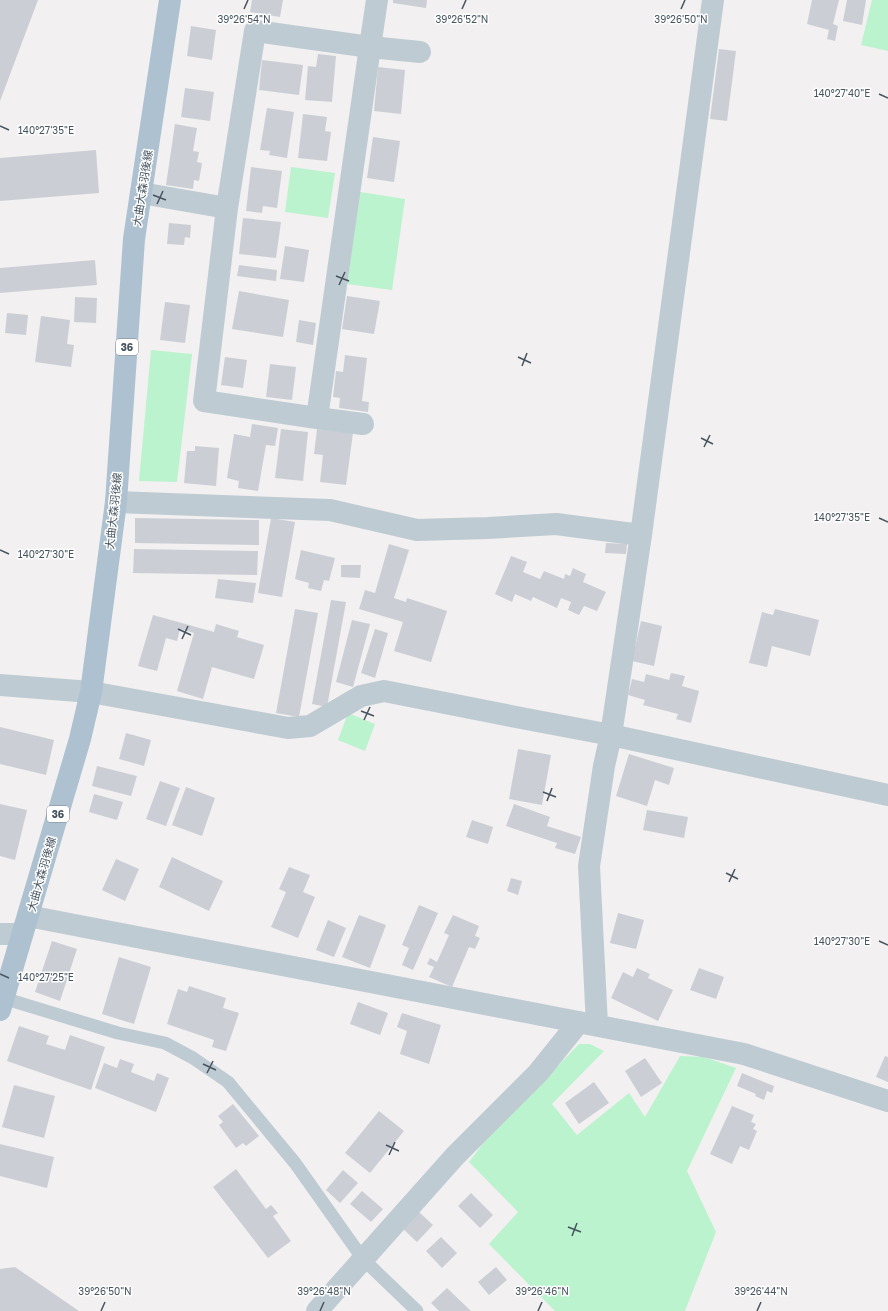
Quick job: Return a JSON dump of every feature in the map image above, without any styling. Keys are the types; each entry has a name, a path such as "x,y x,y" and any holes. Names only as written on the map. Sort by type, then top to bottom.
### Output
{"main road":[{"name":"大曲大森羽後線","path":"2,1004 80,739 91,692 116,502 134,239 170,0"}],"street":[{"path":"317,418 377,0"},
{"path":"317,1311 454,1156 588,1024 589,866 642,535 714,0"},
{"path":"363,424 204,401 227,208 255,31 370,47 420,52"},
{"path":"142,193 227,208"},
{"path":"116,502 330,510 417,530 556,524 642,535"},
{"path":"0,685 91,692 288,728 310,726 361,696 384,691 611,735 888,795"},
{"path":"0,934 25,925 588,1024 744,1054 888,1101"}],"lane":[{"path":"2,1004 118,1033 165,1043 193,1058 228,1082 295,1163 363,1259 417,1311"}],"green space":[{"path":"872,0 888,0 888,51 861,45"},
{"path":"291,167 335,173 328,218 285,212"},
{"path":"360,192 405,199 392,290 347,284"},
{"path":"151,350 192,354 177,482 139,481"},
{"path":"348,713 375,724 365,751 338,740"},
{"path":"579,1044 590,1044 604,1051 552,1104 577,1135 629,1093 645,1117 680,1056 704,1057 736,1068 687,1171 716,1232 685,1311 555,1311 489,1244 518,1212 469,1162 485,1141"}],"building":[{"path":"0,0 38,0 0,101"},
{"path":"252,0 283,0 280,17 250,12"},
{"path":"393,0 427,0 426,8 393,3"},
{"path":"812,0 839,0 833,24 838,26 835,41 827,39 829,30 807,24"},
{"path":"847,0 866,0 862,25 843,21"},
{"path":"191,26 216,30 212,60 187,56"},
{"path":"719,49 736,51 727,121 710,119"},
{"path":"318,54 336,56 332,102 305,100 308,66 316,67"},
{"path":"262,60 303,65 299,95 259,90"},
{"path":"378,67 405,70 401,114 374,111"},
{"path":"185,88 214,92 210,121 181,117"},
{"path":"267,108 294,112 287,158 269,155 270,151 260,150"},
{"path":"303,114 327,117 325,131 331,132 327,161 298,158"},
{"path":"175,124 197,128 193,151 199,152 197,162 202,163 199,181 194,180 193,189 166,185"},
{"path":"373,137 400,141 394,182 367,178"},
{"path":"96,150 99,193 0,201 0,158"},
{"path":"251,167 282,171 277,208 263,206 262,213 246,211"},
{"path":"243,218 281,222 276,258 239,254"},
{"path":"169,223 191,225 190,238 185,237 184,245 167,244"},
{"path":"285,246 309,250 304,282 280,279"},
{"path":"95,260 97,285 0,293 0,268"},
{"path":"239,265 277,270 276,281 237,276"},
{"path":"239,291 289,300 283,337 232,329"},
{"path":"347,296 380,301 374,334 342,329"},
{"path":"75,297 97,298 96,323 74,322"},
{"path":"165,302 190,305 185,343 160,340"},
{"path":"7,313 28,315 26,335 5,333"},
{"path":"41,316 70,320 67,344 74,345 71,367 35,362"},
{"path":"299,320 316,323 313,345 296,342"},
{"path":"345,355 367,358 362,401 369,402 368,412 339,408 340,398 333,397 336,371 343,372"},
{"path":"225,357 247,360 243,388 221,385"},
{"path":"270,364 296,367 292,400 266,397"},
{"path":"252,424 278,428 275,446 266,445 258,491 238,488 239,481 227,478 234,434 250,437"},
{"path":"281,429 308,432 303,481 275,478"},
{"path":"317,429 353,433 346,485 320,482 323,455 314,454"},
{"path":"195,446 219,448 216,486 184,483 187,451 195,451"},
{"path":"135,518 259,520 259,545 135,543"},
{"path":"271,518 295,522 282,597 258,593"},
{"path":"606,543 627,544 626,554 605,553"},
{"path":"389,544 409,550 394,598 406,602 407,598 447,611 431,662 394,651 403,622 359,609 365,590 375,593"},
{"path":"134,549 258,551 257,575 133,573"},
{"path":"301,550 335,558 329,581 324,580 321,591 308,588 309,583 295,579"},
{"path":"511,556 527,562 523,572 540,579 544,571 564,579 565,574 570,576 573,568 586,574 583,582 606,592 597,611 584,606 579,615 568,610 571,602 561,598 557,608 533,597 531,601 515,594 512,602 495,594"},
{"path":"341,565 361,565 360,578 341,577"},
{"path":"218,579 256,583 253,603 215,598"},
{"path":"331,600 346,602 327,707 312,704"},
{"path":"295,609 318,613 299,717 276,713"},
{"path":"775,609 819,620 810,656 772,646 767,667 749,663 762,612 773,615"},
{"path":"153,615 214,632 216,624 239,631 237,637 264,645 254,679 212,667 203,699 177,691 194,633 180,629 177,641 166,638 157,671 138,666"},
{"path":"352,620 370,624 353,687 336,682"},
{"path":"641,621 662,626 654,666 632,661"},
{"path":"375,629 388,633 375,678 361,673"},
{"path":"671,673 685,676 682,686 699,691 691,723 676,719 678,714 643,705 645,700 628,695 632,679 644,682 646,674 669,680"},
{"path":"0,727 54,740 46,775 0,764"},
{"path":"126,733 151,740 144,766 119,759"},
{"path":"518,749 551,755 542,805 509,799"},
{"path":"629,754 674,768 669,785 655,780 647,806 616,796"},
{"path":"97,766 137,776 131,796 92,786"},
{"path":"160,781 180,788 166,826 146,819"},
{"path":"186,787 215,798 202,836 172,825"},
{"path":"94,794 123,802 117,820 89,812"},
{"path":"0,804 27,810 15,860 0,856"},
{"path":"514,804 550,817 547,826 581,837 575,854 555,848 557,843 506,826"},
{"path":"647,810 688,817 684,838 643,830"},
{"path":"472,820 493,827 488,844 466,837"},
{"path":"172,857 223,881 209,911 159,887"},
{"path":"116,859 139,869 125,901 102,890"},
{"path":"289,867 310,875 303,892 315,897 298,938 271,927 286,892 279,889"},
{"path":"511,878 522,881 518,895 507,891"},
{"path":"419,905 438,913 413,970 402,965 409,948 402,945"},
{"path":"618,913 644,920 636,949 610,943"},
{"path":"359,915 386,925 370,968 342,957"},
{"path":"453,915 479,926 475,936 480,938 475,949 469,947 452,987 429,977 434,967 427,964 430,958 437,962 449,935 444,933"},
{"path":"328,920 346,928 334,957 316,950"},
{"path":"52,941 77,949 60,1001 35,992"},
{"path":"119,957 151,967 134,1024 102,1014"},
{"path":"637,968 650,974 648,978 673,990 658,1021 611,998 623,972 633,977"},
{"path":"699,968 724,977 716,999 690,990"},
{"path":"189,986 226,998 223,1008 239,1013 226,1051 212,1047 214,1040 167,1024 178,989 187,992"},
{"path":"358,1002 388,1013 380,1035 350,1024"},
{"path":"402,1013 441,1025 429,1064 400,1054 407,1031 397,1027"},
{"path":"19,1026 49,1036 46,1044 65,1050 70,1035 105,1047 91,1090 7,1061"},
{"path":"885,1056 888,1057 888,1082 876,1077"},
{"path":"645,1058 662,1083 641,1097 625,1071"},
{"path":"120,1059 134,1064 131,1072 154,1081 157,1073 169,1078 156,1112 95,1088 104,1063 117,1068"},
{"path":"742,1073 774,1086 772,1093 767,1091 764,1100 755,1096 756,1094 737,1086"},
{"path":"594,1082 609,1103 579,1124 565,1103"},
{"path":"14,1085 55,1096 44,1138 2,1127"},
{"path":"233,1104 259,1136 246,1146 243,1143 236,1148 219,1125 223,1122 218,1116"},
{"path":"732,1106 754,1115 751,1122 756,1124 753,1129 757,1131 749,1150 740,1146 732,1164 710,1154"},
{"path":"379,1111 404,1131 370,1173 345,1153"},
{"path":"0,1144 54,1157 47,1188 0,1176"},
{"path":"236,1169 266,1209 271,1205 278,1213 273,1216 291,1241 268,1258 213,1187"},
{"path":"343,1170 358,1183 340,1203 326,1190"},
{"path":"362,1191 383,1209 371,1222 350,1204"},
{"path":"471,1193 493,1215 480,1228 458,1206"},
{"path":"418,1211 433,1225 417,1242 402,1228"},
{"path":"441,1237 457,1253 442,1268 426,1251"},
{"path":"15,1267 79,1311 0,1311 0,1269"},
{"path":"496,1267 507,1280 489,1295 478,1282"},
{"path":"447,1288 471,1311 439,1311 431,1303"}]}
